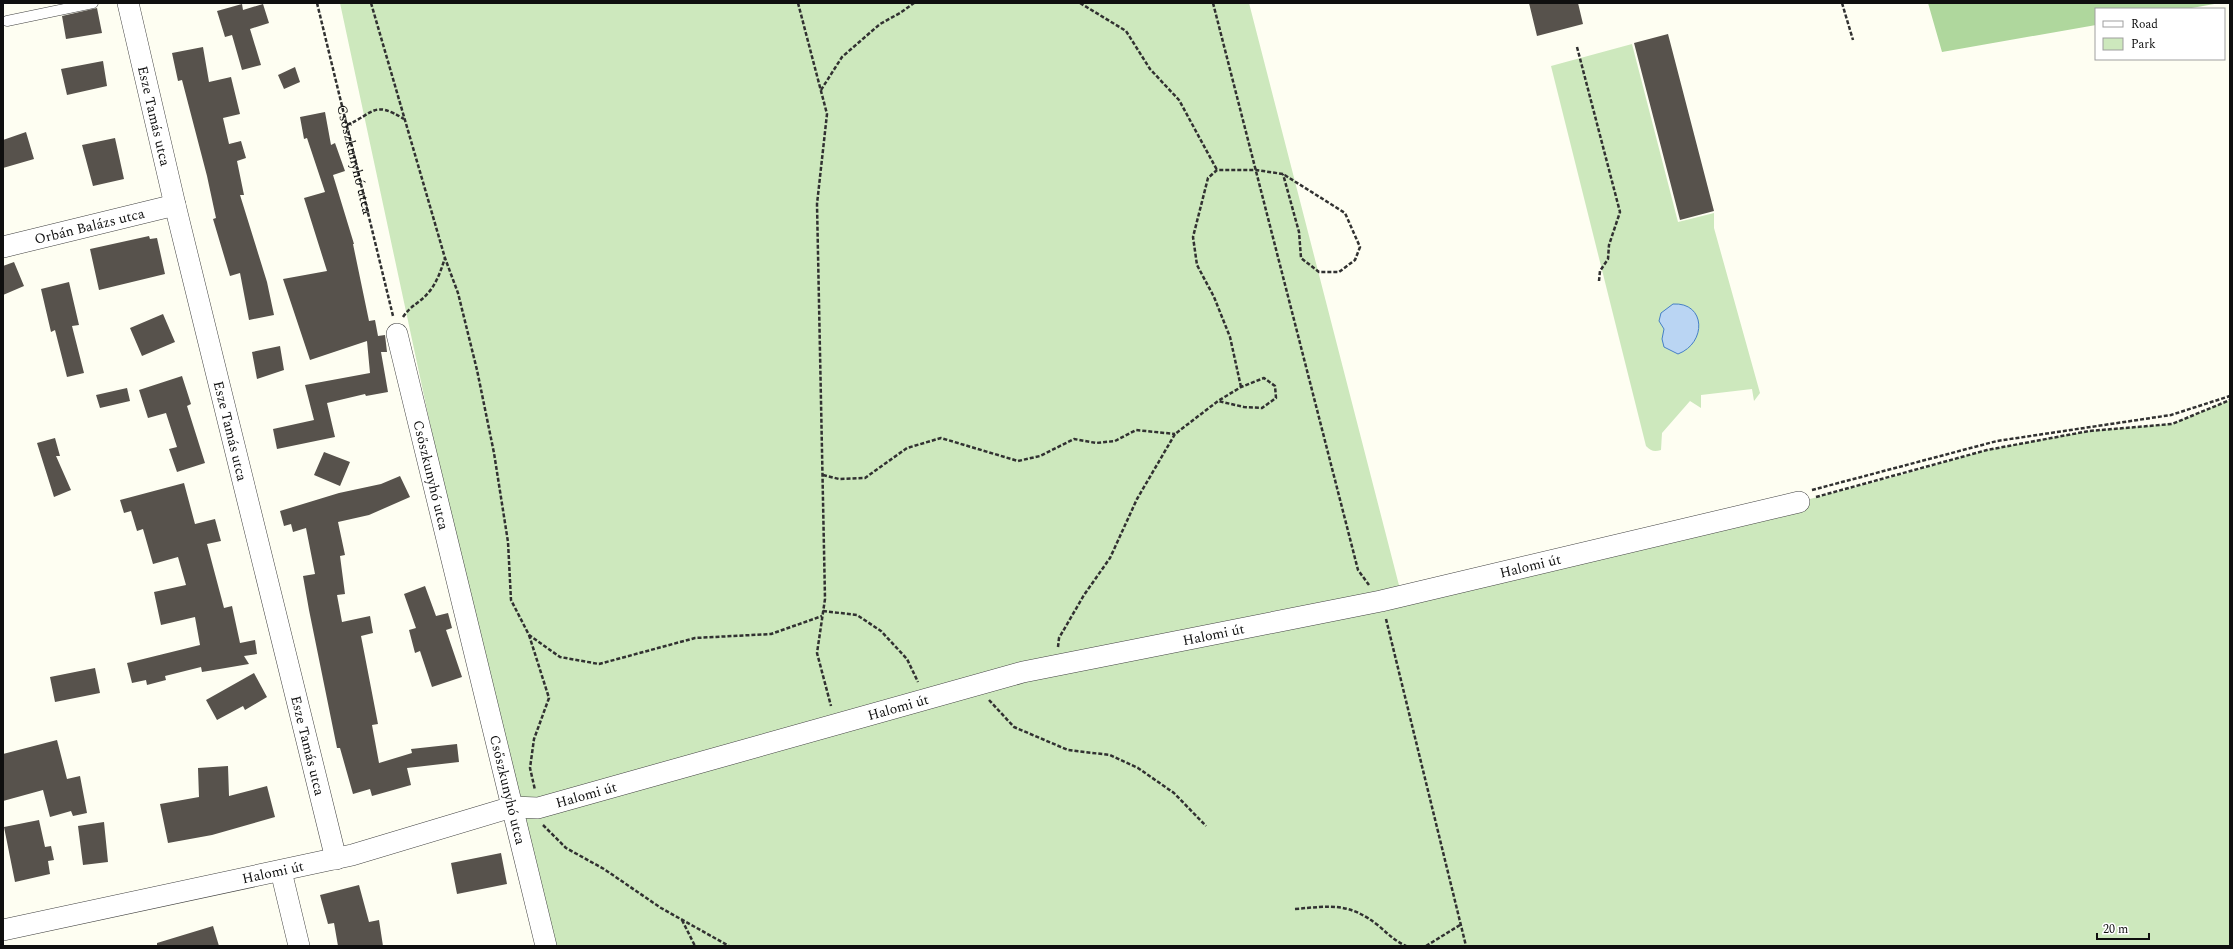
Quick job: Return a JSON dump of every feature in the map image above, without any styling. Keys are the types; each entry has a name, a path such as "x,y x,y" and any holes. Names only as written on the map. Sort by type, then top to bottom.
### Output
{"street":[{"name":"Esze Tamás utca","path":"128,3 175,205 336,858"},
{"name":"Orbán Balázs utca","path":"3,247 175,205"},
{"name":"Csőszkunyhó utca","path":"397,334 546,946"},
{"name":"Halomi út","path":"3,930 336,858 512,807 539,808 975,685 1057,665 1381,602 1803,496"},
{"path":"281,871 298,946"}],"lane":[{"path":"7,21 93,3"}],"path":[{"name":"Csőszkunyhó utca","path":"317,3 397,334"},
{"path":"371,3 445,258 460,301 477,370 494,453 508,542 512,600 529,635 549,698 534,739 530,768 539,808 540,822 566,848 604,869 661,908 729,946"},
{"path":"798,3 827,114 817,204 825,599 817,653 836,724"},
{"path":"821,91 842,57 880,24 914,3"},
{"path":"1080,3 1126,31 1150,69 1179,100 1217,170"},
{"path":"1213,3 1358,570 1381,602 1466,946"},
{"path":"1842,3 1853,40"},
{"path":"1577,47 1620,212 1609,245 1608,259 1600,271 1599,281"},
{"path":"347,125 375,109 384,108 404,120"},
{"path":"1241,386 1230,337 1214,297 1197,265 1193,237 1208,178 1217,170 1256,170 1283,174 1345,214 1360,247 1355,260 1339,272 1318,272 1301,258 1299,232 1283,174"},
{"path":"397,334 399,322 411,306 427,294 436,282 445,258"},
{"path":"1057,665 1059,638 1084,595 1110,558 1137,499 1175,434 1218,401 1241,386 1264,378 1275,386 1276,398 1262,408 1244,407 1218,401"},
{"path":"1803,496 1997,441 2171,415 2230,396"},
{"path":"1803,496 1988,450 2089,431 2172,424 2230,400"},
{"path":"822,474 839,479 865,478 907,448 941,438 1018,461 1040,456 1074,438 1096,443 1115,441 1136,430 1175,434"},
{"path":"823,611 857,616 881,631 907,659 926,699"},
{"path":"529,635 560,657 599,664 695,638 771,634 822,616"},
{"path":"975,685 1014,727 1068,750 1110,755 1138,768 1174,793 1206,826"},
{"path":"1295,909 1332,906 1351,908 1378,926 1394,940 1406,946"},
{"path":"681,919 695,946"},
{"path":"1426,946 1460,925"}],"green space":[{"path":"340,3 1249,3 1402,597 1791,504 1987,450 2089,431 2172,424 2230,400 2230,946 546,946 512,807"},
{"path":"1928,3 2220,3 2192,8 2095,8 2095,25 1942,52"},
{"path":"1632,44 1678,222 1714,213 1714,228 1760,393 1754,401 1752,389 1701,395 1701,408 1690,401 1662,433 1661,450 1656,451 1651,450 1646,446 1551,66"}],"water":[{"path":"1673,304 1684,305 1692,309 1697,316 1699,324 1698,333 1694,341 1687,349 1678,354 1664,347 1662,339 1664,329 1659,321 1661,313"}],"building":[{"path":"1529,3 1578,3 1583,24 1537,36"},
{"path":"242,4 243,10 263,4 269,23 250,29 261,65 242,70 232,35 225,37 217,11"},
{"path":"97,8 102,33 66,39 62,16"},
{"path":"1668,34 1714,211 1680,220 1634,43"},
{"path":"203,47 209,82 231,77 240,114 223,118 229,144 241,141 246,158 237,161 244,195 240,195 267,282 274,315 249,320 240,273 230,276 213,219 216,218 207,176 182,80 178,81 172,53"},
{"path":"103,61 107,86 67,95 61,69"},
{"path":"295,67 300,82 284,89 278,75"},
{"path":"325,112 331,145 335,143 345,171 333,175 354,244 369,321 375,320 378,336 385,335 387,352 381,352 388,392 366,396 365,394 327,403 335,437 277,449 273,429 314,420 305,385 370,373 367,341 310,360 283,279 327,271 304,198 325,192 307,138 304,139 300,117"},
{"path":"26,132 34,159 3,168 3,140"},
{"path":"115,138 124,179 93,186 82,145"},
{"path":"149,236 150,239 157,238 165,274 99,290 90,249"},
{"path":"14,262 24,286 3,295 3,266"},
{"path":"69,282 79,325 72,326 84,373 67,377 55,330 51,332 41,289"},
{"path":"163,314 175,342 142,356 130,328"},
{"path":"280,346 284,370 257,379 252,352"},
{"path":"182,376 191,404 187,406 205,463 177,472 169,449 177,447 166,413 148,418 139,390"},
{"path":"127,388 130,401 100,408 96,395"},
{"path":"55,438 60,456 56,456 71,490 54,497 37,443"},
{"path":"324,452 350,462 340,486 314,475"},
{"path":"400,476 410,497 369,515 338,522 345,555 340,556 345,594 337,595 342,622 370,616 373,633 361,636 378,724 372,725 379,763 412,753 411,749 457,744 459,762 407,768 411,785 372,796 370,789 353,794 340,748 337,748 309,610 303,576 315,574 306,528 293,532 291,524 284,526 280,511 339,493 381,484"},
{"path":"184,483 195,524 215,519 221,541 207,544 224,608 232,606 240,643 255,640 257,654 244,656 249,664 202,672 201,667 165,676 166,680 147,685 146,680 132,683 127,663 200,645 195,617 161,625 154,592 186,585 178,557 153,564 143,529 137,531 131,511 124,513 120,500"},
{"path":"425,586 436,616 448,613 452,628 446,630 462,677 432,687 420,651 415,653 409,630 416,628 404,594"},
{"path":"95,668 100,693 55,702 50,677"},
{"path":"254,673 267,697 245,710 243,706 217,720 206,700"},
{"path":"57,740 67,779 80,776 87,813 73,816 71,811 50,817 43,790 3,801 3,754"},
{"path":"228,766 229,796 267,786 275,817 212,835 168,843 160,804 199,797 198,768"},
{"path":"39,820 45,847 51,846 54,860 48,861 50,874 15,882 4,827"},
{"path":"104,822 108,862 83,865 78,826"},
{"path":"501,853 507,884 457,894 451,863"},
{"path":"359,885 369,922 379,920 383,946 338,946 334,923 328,924 320,895"},
{"path":"213,926 219,946 157,946 157,943"}]}
